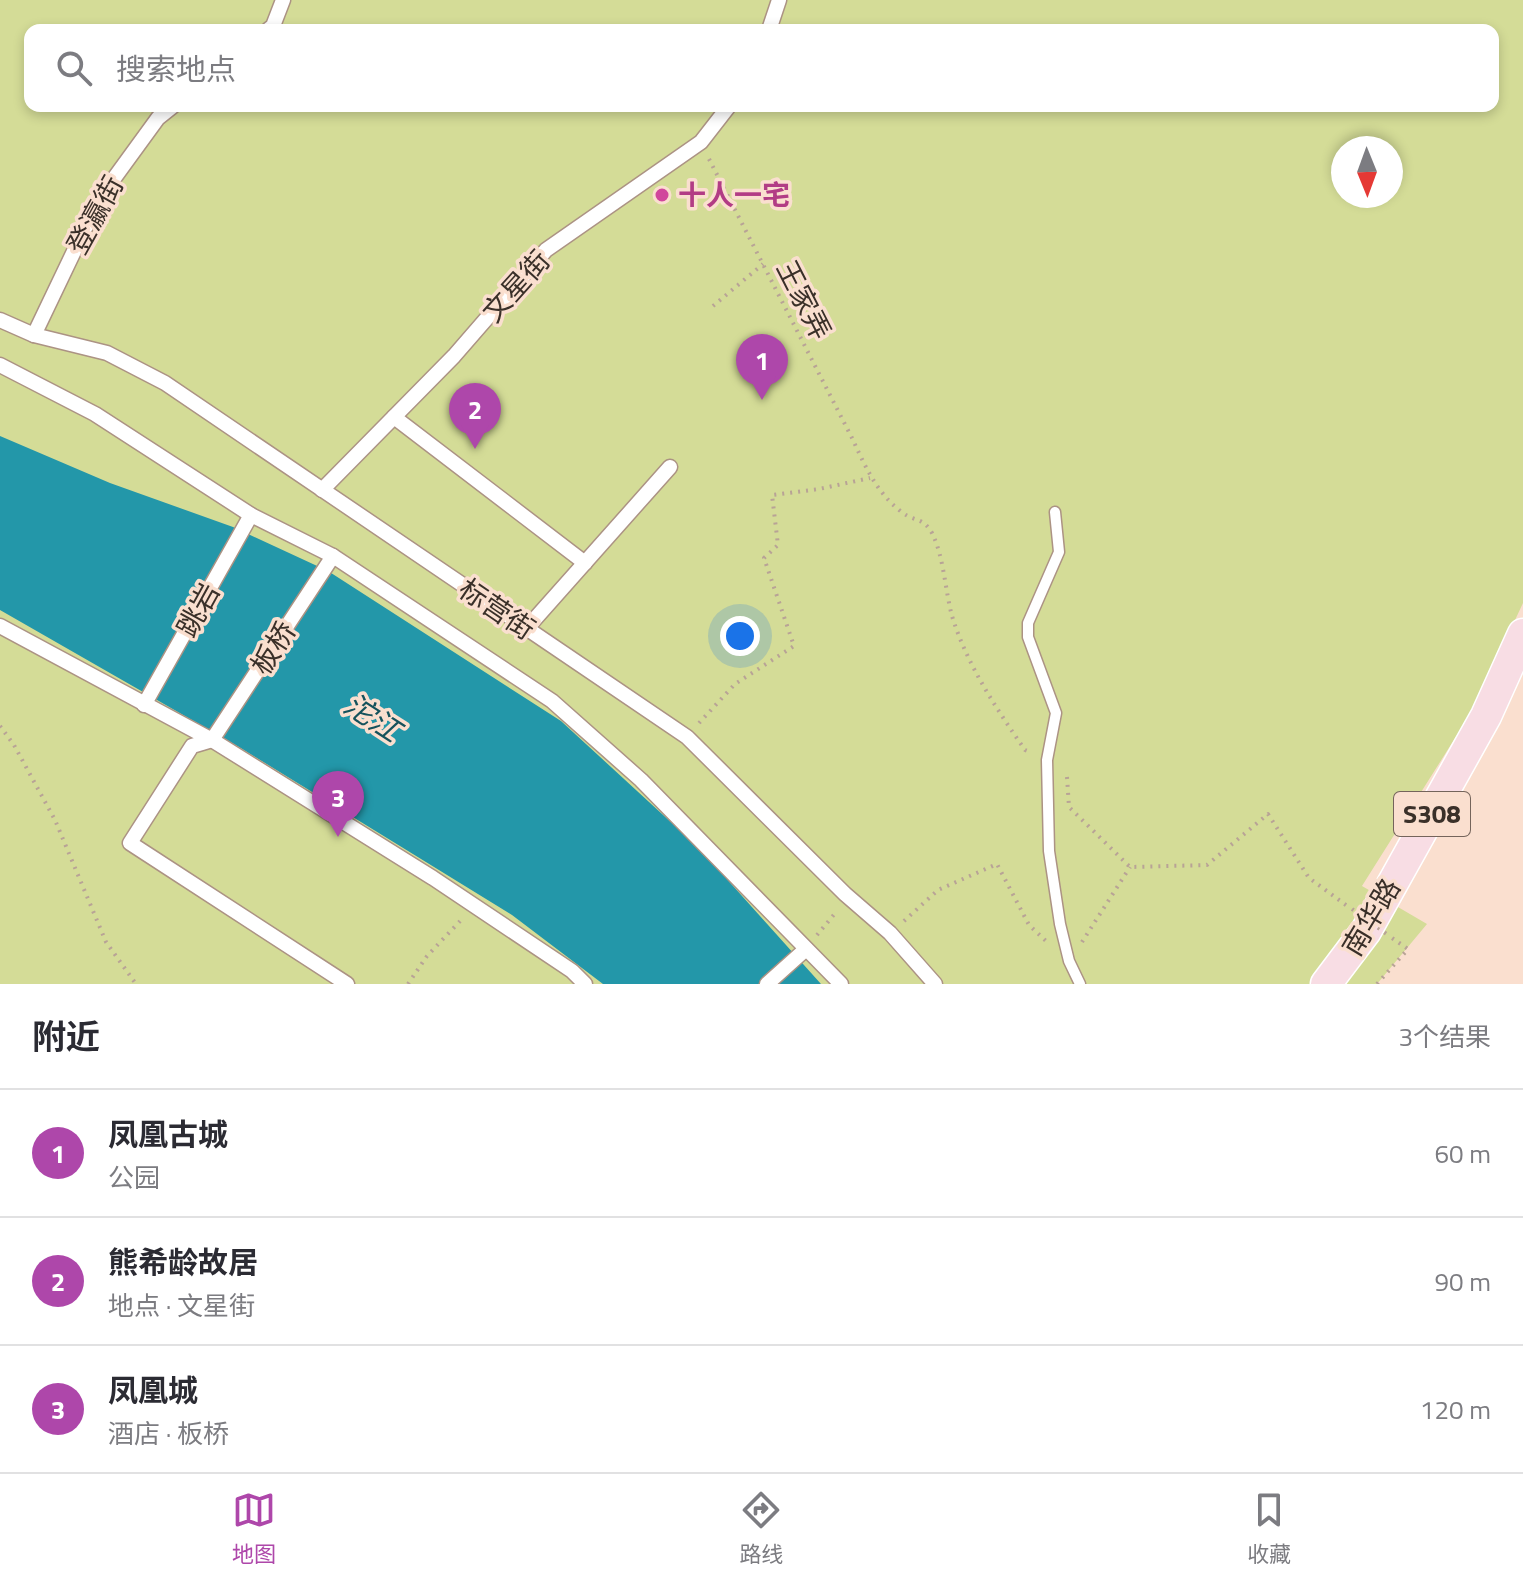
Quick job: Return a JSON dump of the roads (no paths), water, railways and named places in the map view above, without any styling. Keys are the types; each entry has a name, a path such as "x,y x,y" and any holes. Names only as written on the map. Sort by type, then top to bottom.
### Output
{"main road":[{"name":"南华路","path":"1326,984 1343,964 1378,908 1486,716 1523,634"}],"street":[{"path":"274,24 283,0"},
{"path":"771,24 779,0"},
{"name":"登瀛街","path":"34,335 99,199 166,112"},
{"name":"文星街","path":"322,490 454,356 546,250 701,142 724,112"},
{"name":"标营街","path":"0,320 34,335 107,353 165,383 687,737 845,894 890,933 935,984"},
{"path":"0,365 95,414 251,515 333,556 552,701 641,780 841,984"},
{"path":"394,417 585,563"},
{"path":"526,629 670,467"},
{"name":"跳岩","path":"144,705 251,515"},
{"name":"板桥","path":"212,740 333,556"},
{"path":"0,626 212,740 474,905 572,971 585,984"},
{"path":"212,740 192,746 130,843 347,984"},
{"path":"767,984 806,949"}],"lane":[{"path":"1055,512 1059,552 1028,623 1028,637 1056,713 1047,760 1049,851 1060,924 1069,961 1080,984"}],"water":[{"name":"沱江","path":"0,436 110,483 233,527 328,571 561,721 699,848 821,984 603,984 512,915 239,747 0,610"}],"place":[{"name":"十人一宅","path":"662,195"},
{"name":"凤凰古城","path":"762,400"},
{"name":"熊希龄故居","path":"475,449"},
{"name":"凤凰城","path":"338,837"}]}
